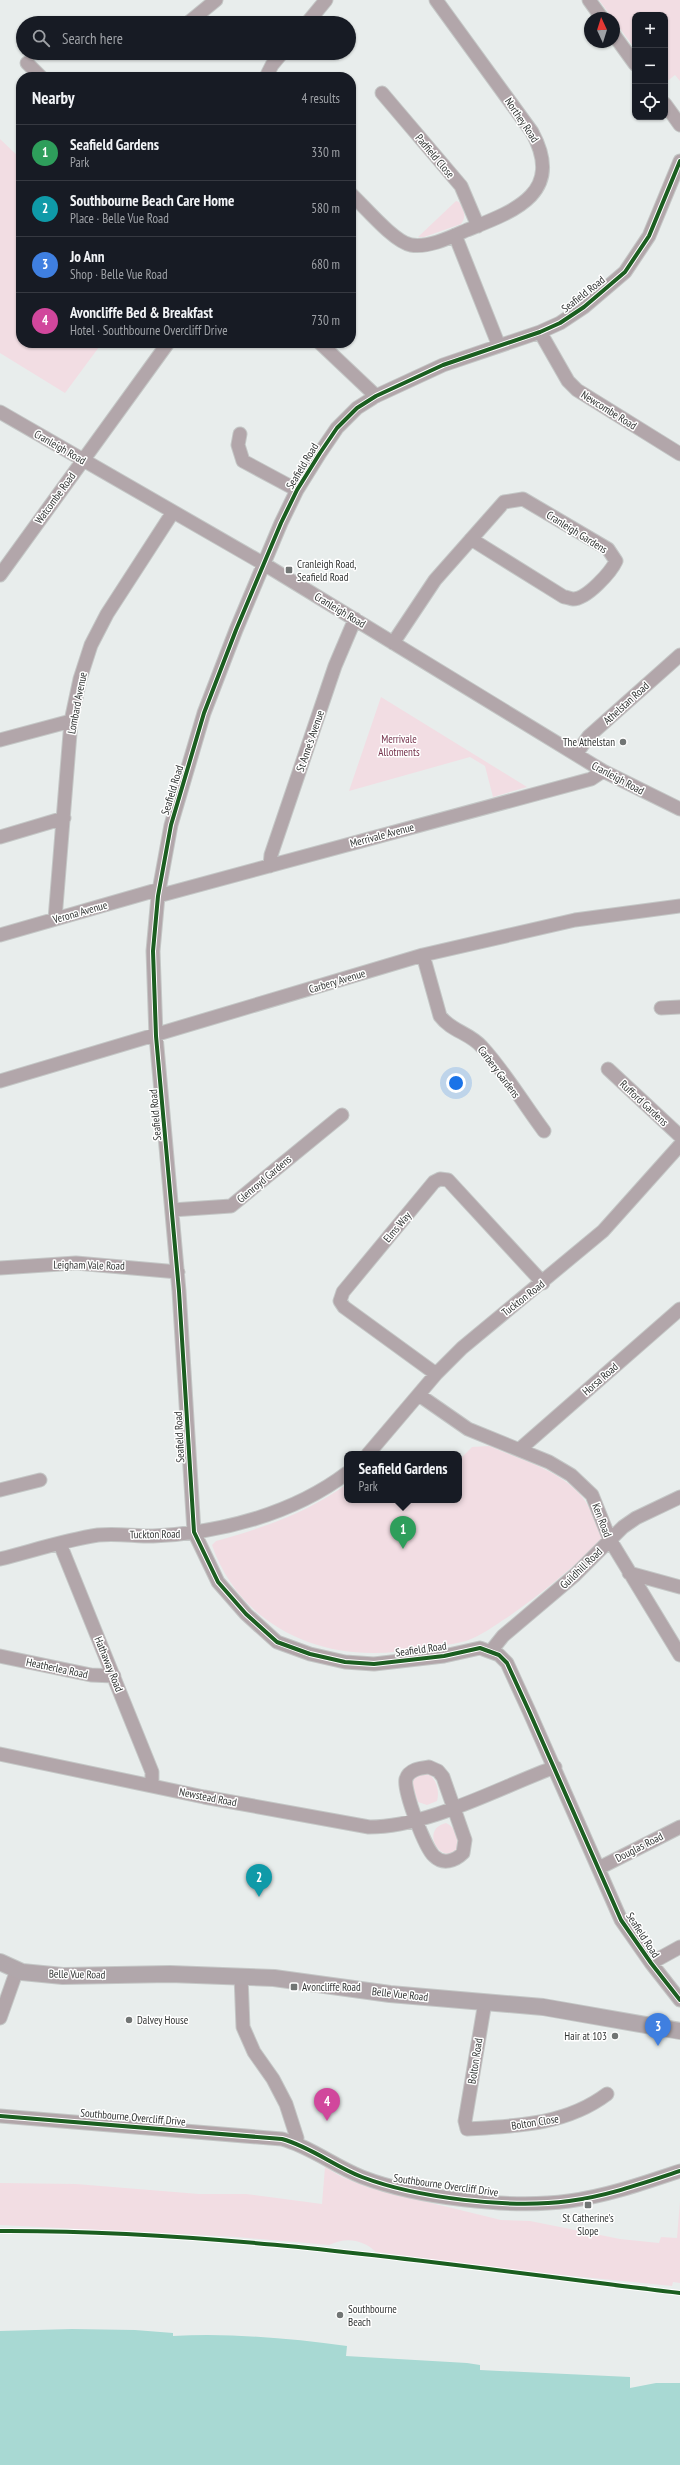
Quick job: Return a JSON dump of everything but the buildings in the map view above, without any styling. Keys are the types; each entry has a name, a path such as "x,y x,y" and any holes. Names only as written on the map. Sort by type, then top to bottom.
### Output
{"main road":[{"name":"Belle Vue Road","path":"0,1962 17,1970 63,1976 240,1976 298,1981 390,1994 543,2007 680,2031"}],"street":[{"path":"197,16 216,0"},
{"path":"313,16 326,0"},
{"name":"Northey Road","path":"356,199 402,242 423,245 478,226 519,207 534,193 542,176 544,162 541,148 532,132 436,0"},
{"path":"589,0 598,12"},
{"path":"620,43 632,60"},
{"path":"268,72 276,60"},
{"path":"27,63 36,72"},
{"name":"Padfield Close","path":"382,93 461,186 478,226"},
{"path":"668,108 680,125"},
{"name":"Seafield Road","path":"680,163 649,236 625,272 584,307 560,323 540,332 443,365 376,396 357,408 337,428 297,490 236,630 204,712 171,825 159,892 153,951 156,1036 178,1272 194,1532 218,1582 246,1614 277,1642 310,1654 338,1660 367,1663 412,1661 480,1648 499,1655 507,1663 555,1767 622,1920 651,1963 680,2000"},
{"path":"455,235 499,346"},
{"name":"Newcombe Road","path":"540,332 568,380 577,390 680,454"},
{"name":"Watcombe Road","path":"0,575 164,348"},
{"path":"325,348 376,396"},
{"name":"Cranleigh Road","path":"0,412 264,564 603,771 680,809"},
{"path":"240,434 238,445 243,461 297,490"},
{"name":"Cranleigh Gardens","path":"393,643 435,580 471,539 504,502 523,499 608,549 616,561 610,573 584,595 574,599 564,597 471,539"},
{"name":"Lombard Avenue","path":"55,919 71,721 80,679 91,645 107,614 173,512"},
{"name":"St Anne's Avenue","path":"270,866 271,855 333,674 355,619"},
{"name":"Athelstan Road","path":"576,754 589,736 680,655"},
{"path":"0,740 71,721"},
{"name":"Merrivale Avenue","path":"159,892 270,866 591,779 603,771"},
{"path":"0,837 64,818"},
{"name":"Verona Avenue","path":"0,935 159,892"},
{"name":"Carbery Avenue","path":"0,1081 156,1036 424,955 575,920 680,906"},
{"name":"Carbery Gardens","path":"424,955 440,1016 446,1024 467,1035 481,1046 544,1131"},
{"path":"661,1008 680,1007"},
{"name":"Rufford Gardens","path":"608,1069 680,1136"},
{"name":"Glenroyd Gardens","path":"172,1210 231,1206 342,1115"},
{"name":"Tuckton Road","path":"371,1451 436,1374 484,1329 542,1283 603,1231 679,1149"},
{"name":"Elms Way","path":"436,1374 344,1307 340,1301 343,1292 434,1182 440,1178 448,1180 542,1283"},
{"name":"Leigham Vale Road","path":"0,1268 76,1263 178,1272"},
{"name":"Horsa Road","path":"520,1449 680,1309"},
{"name":"Ken Road","path":"419,1395 468,1429 520,1449 571,1475 592,1495 610,1540 680,1655"},
{"name":"Tuckton Road","path":"0,1559 103,1535 152,1536 194,1532 251,1520 307,1498 344,1475"},
{"path":"0,1490 40,1480"},
{"name":"Guildhill Road","path":"491,1651 503,1636 575,1574 610,1540 636,1518 680,1497"},
{"name":"Hathaway Road","path":"60,1544 152,1772 152,1786"},
{"path":"629,1573 680,1587"},
{"name":"Heatherlea Road","path":"0,1656 91,1675 114,1676"},
{"name":"Newstead Road","path":"0,1754 152,1786 369,1827 385,1827 417,1822 555,1767"},
{"path":"429,1767 438,1771 443,1777 453,1807 465,1840 465,1848 459,1858 444,1862 433,1856 417,1822 406,1786 406,1778 419,1768 429,1767"},
{"name":"Douglas Road","path":"599,1868 680,1827"},
{"path":"651,1963 680,1947"},
{"path":"0,2018 17,1970"},
{"path":"240,1976 243,2028 251,2047 273,2079 286,2104 297,2138 295,2143"},
{"name":"Bolton Road","path":"465,2120 485,2002"},
{"name":"Bolton Close","path":"465,2120 467,2129 557,2120 583,2109 607,2094"},
{"name":"Southbourne Overcliff Drive","path":"0,2116 265,2137 295,2143 360,2176 389,2186 492,2201 531,2204 569,2201 627,2188 680,2171"}],"green space":[{"path":"599,0 680,0 680,81 675,75 668,81 668,12 632,12 632,45 620,29 620,12 608,12"},
{"path":"0,139 16,154 16,348 98,348 65,393 0,353"},
{"path":"456,201 459,202 464,213 464,218 461,224 424,237 418,237"},
{"name":"Merrivale Allotments","path":"381,697 527,787 493,797 485,766 470,757 349,791"},
{"path":"489,1446 540,1467 564,1480 583,1498 605,1539 521,1608 488,1630 466,1641 403,1651 373,1653 346,1651 321,1646 297,1637 274,1625 255,1610 237,1591 223,1570 212,1545 216,1541 268,1525 300,1511 344,1486 344,1503 462,1503 462,1457 472,1447"},
{"path":"428,1773 438,1789 438,1797 437,1801 427,1805 418,1802 412,1783 416,1776"},
{"path":"446,1823 452,1827 458,1835 460,1843 457,1850 451,1854 439,1850 435,1845 433,1838 434,1832 438,1827"},
{"path":"325,2167 342,2177 370,2188 501,2220 530,2221 620,2239 659,2243 661,2237 677,2238 680,2201 680,2283 673,2282 672,2286 494,2268 376,2252 365,2244 348,2240 335,2242 329,2245 237,2237 0,2225 0,2183 76,2184 199,2194 246,2194 322,2204"}],"water":[{"path":"72,2329 135,2330 173,2333 173,2336 216,2335 304,2341 347,2346 346,2356 467,2363 480,2365 480,2370 630,2377 630,2388 656,2383 680,2383 680,2465 0,2465 0,2331"}],"cycle path":[{"path":"680,161 649,236 625,272 584,307 560,323 540,332 443,365 376,396 357,408 337,428 320,453 297,490 281,523 236,630 204,713 171,825 158,896 153,951 156,1036 179,1291 194,1532 218,1582 246,1614 277,1642 310,1654 345,1662 374,1664 444,1656 480,1648 499,1655 507,1663 621,1920 651,1963 680,2000"},
{"path":"0,2116 282,2139 293,2142 362,2177 409,2191 464,2200 520,2204 569,2201 625,2189 680,2171"},
{"path":"0,2231 85,2232 171,2236 256,2243 426,2261 680,2293"}],"place":[{"name":"Cranleigh Road, Seafield Road","path":"289,570"},
{"name":"The Athelstan","path":"623,742"},
{"name":"Seafield Gardens","path":"403,1549"},
{"name":"Southbourne Beach Care Home","path":"259,1897"},
{"name":"Avoncliffe Road","path":"294,1987"},
{"name":"Dalvey House","path":"129,2020"},
{"name":"Hair at 103","path":"615,2036"},
{"name":"Jo Ann","path":"658,2046"},
{"name":"Avoncliffe Bed & Breakfast","path":"327,2121"},
{"name":"St Catherine's Slope","path":"588,2205"},
{"name":"Southbourne Beach","path":"340,2315"}]}
